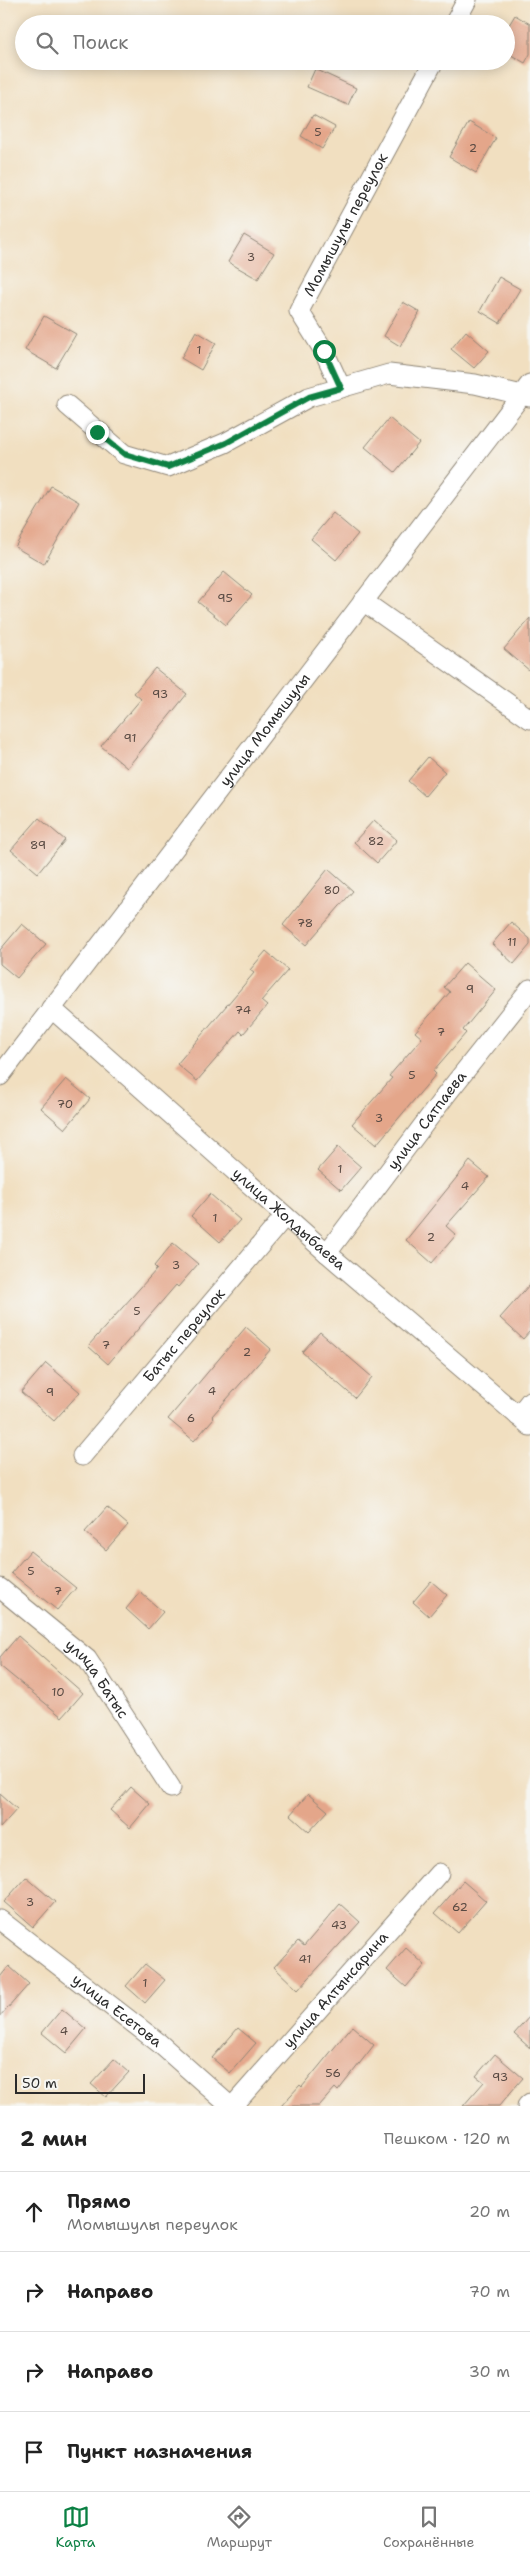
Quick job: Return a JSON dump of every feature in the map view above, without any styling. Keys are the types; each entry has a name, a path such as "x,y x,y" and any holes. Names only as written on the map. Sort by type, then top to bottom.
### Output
{"street":[{"path":"459,15 467,0"},
{"name":"Момышулы переулок","path":"341,388 324,351 300,311 429,70"},
{"path":"67,405 124,454 168,467 226,443 309,397 390,374 527,392"},
{"name":"улица Момышулы","path":"0,1076 363,601 527,392"},
{"path":"363,601 530,719"},
{"name":"улица Сатпаева","path":"327,1253 449,1091 530,989"},
{"name":"улица Жолдыбаева","path":"51,1008 327,1253 524,1421"},
{"name":"Батыс переулок","path":"82,1456 285,1216"},
{"path":"524,1421 530,1401"},
{"name":"улица Батыс","path":"0,1588 87,1660 171,1788"},
{"name":"улица Алтынсарина","path":"231,2106 440,1873"},
{"name":"улица Есетова","path":"0,1920 159,2043 231,2106"},
{"path":"527,2106 530,2103"}],"building":[{"path":"515,15 530,24 530,54 525,63 515,57"},
{"path":"315,70 317,70 356,88 348,105 307,87"},
{"path":"313,115 335,127 322,149 301,136"},
{"path":"469,122 496,138 476,173 449,157"},
{"path":"244,235 274,253 258,279 228,262"},
{"path":"499,277 520,289 500,323 480,311"},
{"path":"403,302 420,312 400,346 384,336"},
{"path":"44,316 76,334 56,368 25,350"},
{"path":"196,331 216,343 201,370 181,358"},
{"path":"466,331 489,351 474,368 451,349"},
{"path":"389,418 419,443 395,472 365,447"},
{"path":"51,486 79,502 44,564 15,547"},
{"path":"333,513 358,534 336,560 311,539"},
{"path":"224,572 252,595 226,625 198,602"},
{"path":"530,618 530,671 504,649"},
{"path":"155,668 187,694 127,768 101,746 141,699 134,693"},
{"path":"428,757 445,772 425,796 408,781"},
{"path":"39,818 65,840 38,873 11,850"},
{"path":"374,820 397,840 377,863 354,842"},
{"path":"328,869 353,891 306,945 283,925"},
{"path":"511,922 530,939 530,945 514,964 492,944"},
{"path":"22,924 46,944 17,978 0,964 0,950"},
{"path":"266,951 288,970 261,1001 267,1006 243,1034 240,1031 197,1081 177,1064 254,973 250,970"},
{"path":"465,963 496,990 463,1030 466,1033 433,1071 436,1074 376,1145 352,1124 392,1078 389,1076 422,1038 415,1032 450,992 444,987"},
{"path":"66,1079 90,1099 65,1129 41,1108"},
{"path":"338,1147 361,1167 341,1190 318,1170"},
{"path":"470,1161 489,1177 446,1226 456,1235 432,1263 406,1240"},
{"path":"210,1194 240,1220 220,1242 191,1216"},
{"path":"173,1243 198,1264 178,1287 176,1285 108,1364 88,1346 157,1269 154,1266"},
{"path":"530,1284 530,1331 523,1339 500,1318"},
{"path":"246,1327 271,1349 212,1416 214,1418 194,1441 168,1419"},
{"path":"320,1332 372,1377 355,1398 302,1352"},
{"path":"46,1363 80,1392 54,1421 21,1392"},
{"path":"107,1507 128,1525 106,1550 85,1532"},
{"path":"30,1551 76,1588 57,1610 11,1573"},
{"path":"431,1581 447,1595 429,1616 413,1602"},
{"path":"140,1592 163,1612 148,1629 126,1609"},
{"path":"18,1636 83,1693 62,1717 0,1666 0,1657"},
{"path":"131,1787 150,1804 130,1828 110,1810"},
{"path":"0,1794 17,1809 0,1828"},
{"path":"308,1794 328,1811 309,1832 290,1815"},
{"path":"26,1877 55,1902 33,1927 4,1902"},
{"path":"463,1881 486,1901 458,1933 435,1913"},
{"path":"340,1904 360,1922 298,1990 274,1967 298,1941 304,1946"},
{"path":"406,1948 425,1965 406,1987 387,1970"},
{"path":"145,1964 165,1980 145,2003 126,1986"},
{"path":"9,1966 29,1984 0,2017 0,1977"},
{"path":"62,2009 86,2029 66,2053 42,2033"},
{"path":"530,2016 530,2048 514,2034"},
{"path":"352,2026 374,2045 338,2091 335,2088 319,2106 281,2106 300,2085 302,2087"},
{"path":"238,2028 256,2043 230,2073 212,2058"},
{"path":"495,2054 523,2078 499,2106 463,2106 484,2082 476,2076"},
{"path":"114,2059 129,2072 106,2097 91,2084"}],"route":[{"path":"97,432 124,454 168,467 226,443 309,397 341,388 324,351"}]}
